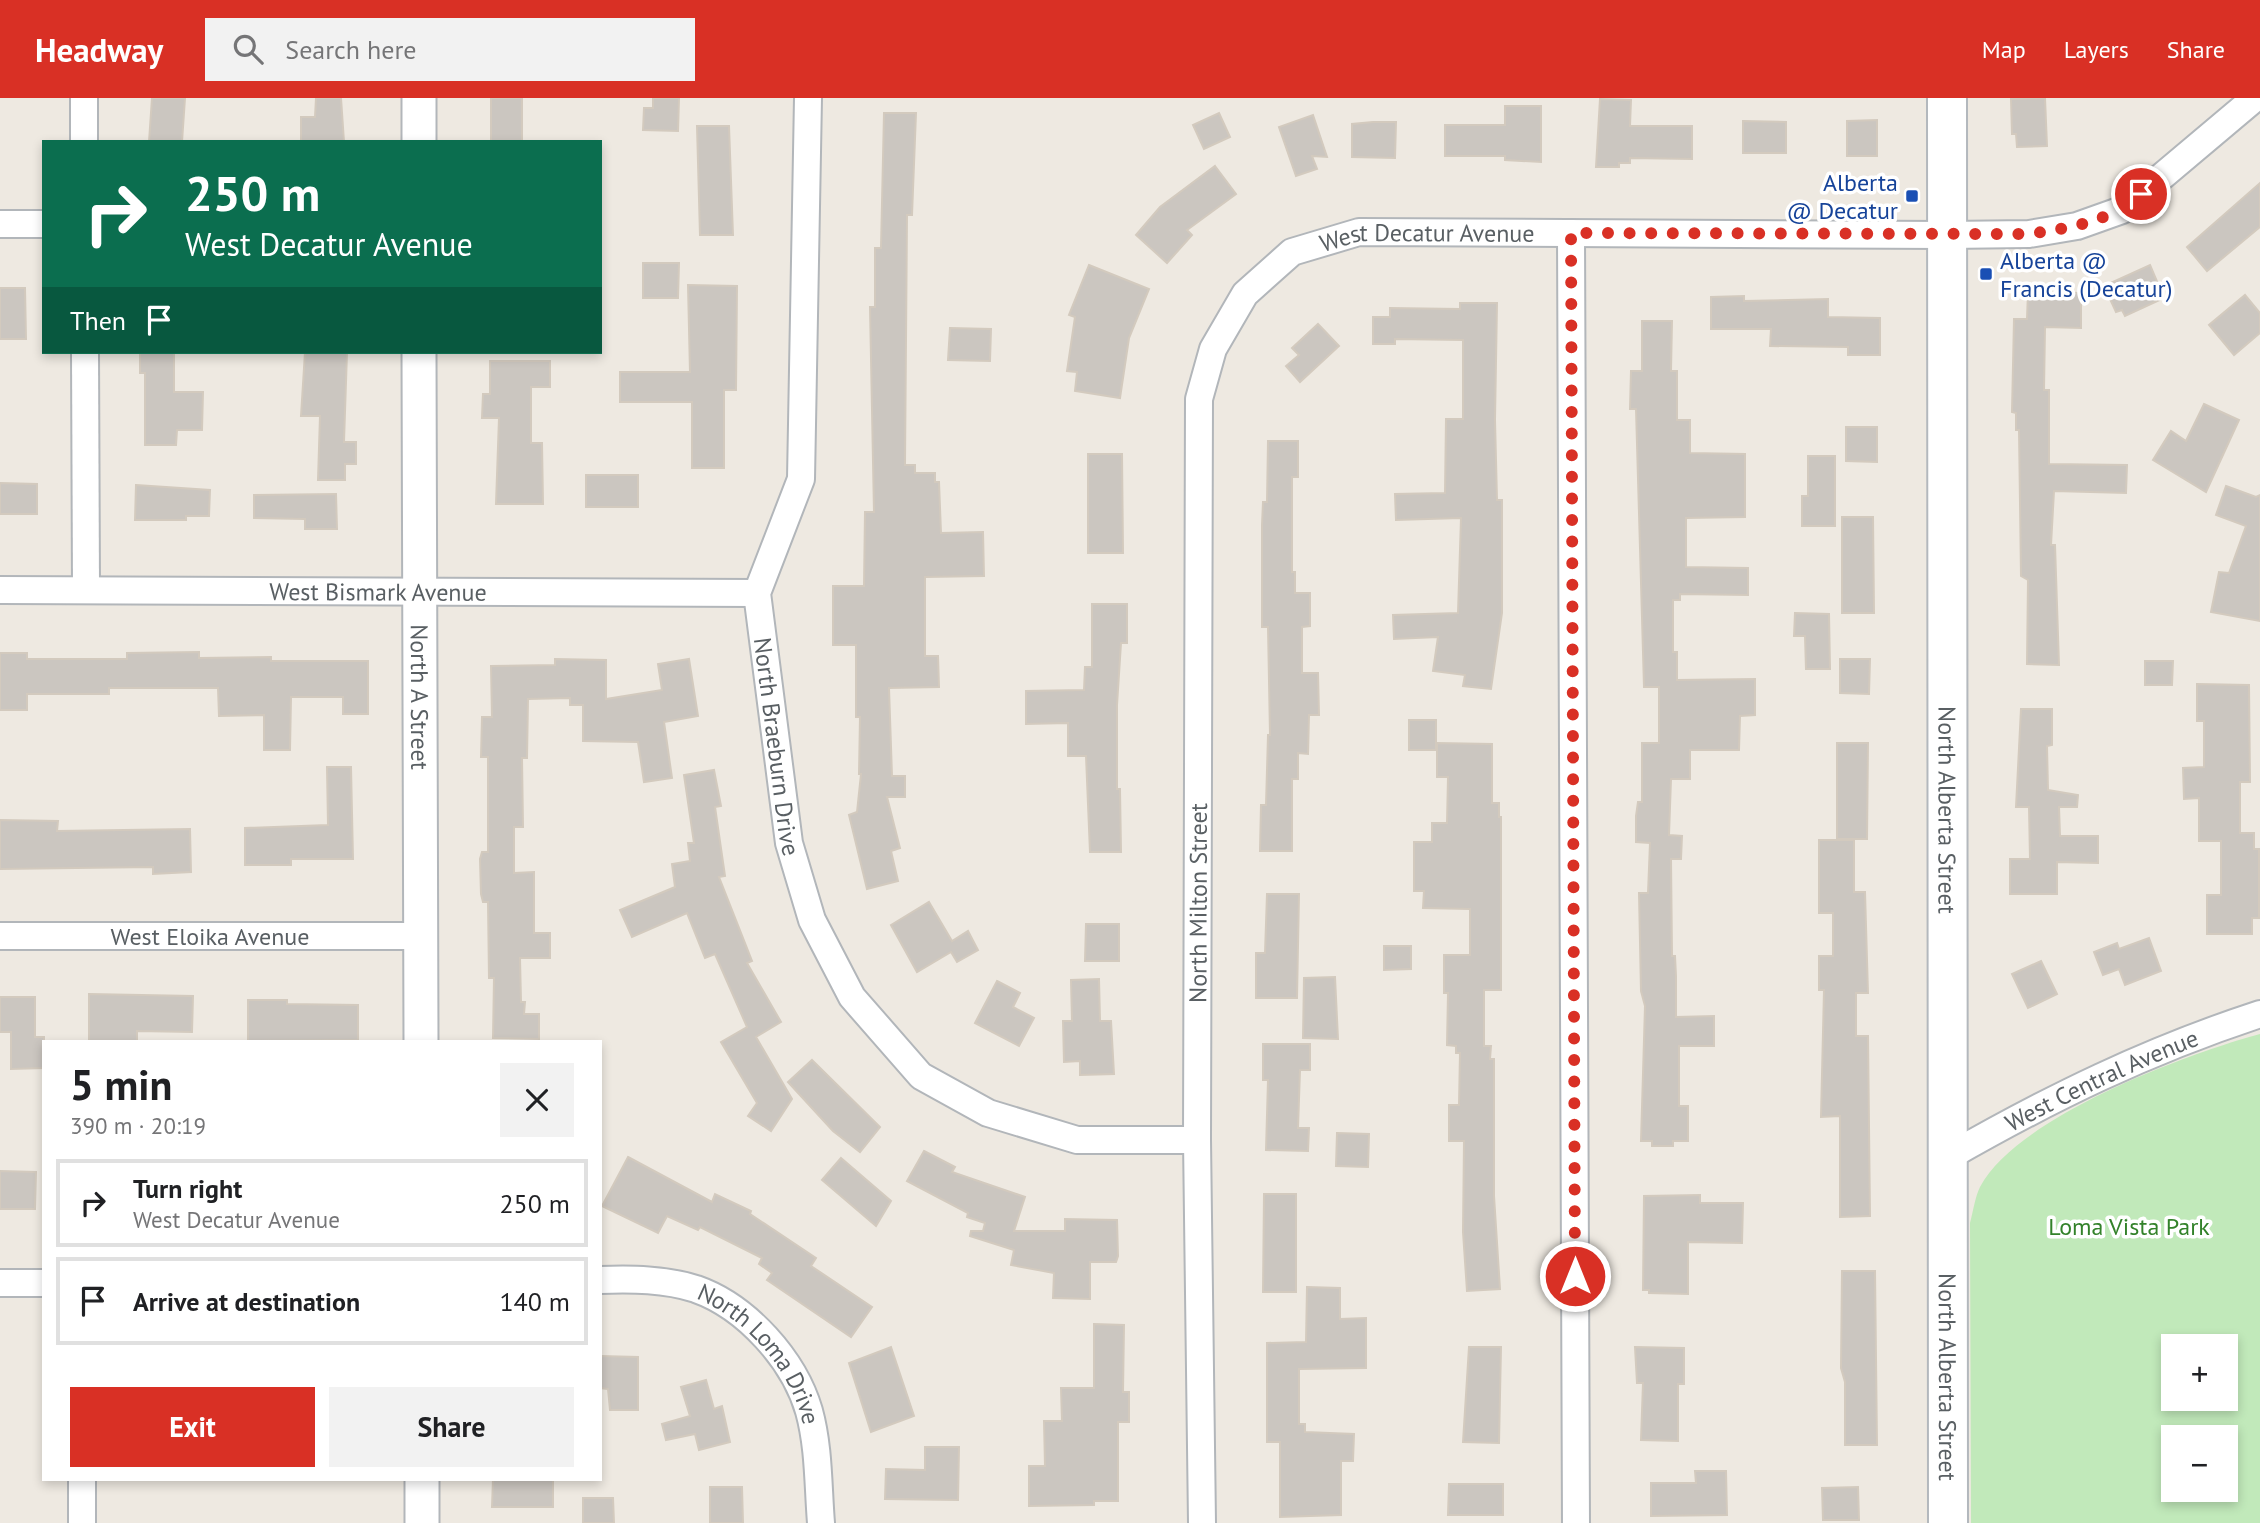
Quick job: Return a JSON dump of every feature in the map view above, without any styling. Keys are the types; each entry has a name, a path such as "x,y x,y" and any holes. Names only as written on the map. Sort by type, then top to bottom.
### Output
{"main road":[{"name":"North Alberta Street","path":"1947,98 1948,1523"}],"street":[{"path":"84,98 84,140"},
{"path":"419,98 419,140"},
{"name":"North Braeburn Drive","path":"808,98 801,479 757,593 789,842 812,920 852,997 921,1076 988,1113 1077,1140 1197,1140"},
{"name":"West Decatur Avenue","path":"1245,294 1293,252 1359,232 1947,235 2029,234 2077,226 2122,210 2255,98"},
{"path":"0,224 42,224"},
{"path":"1571,233 1576,1523"},
{"name":"North Milton Street","path":"1202,1523 1197,1140 1199,399 1213,349 1245,294"},
{"path":"85,354 86,589"},
{"name":"North A Street","path":"419,354 421,1040"},
{"name":"West Bismark Avenue","path":"0,590 757,593"},
{"name":"West Eloika Avenue","path":"0,936 420,936"},
{"name":"West Central Avenue","path":"1948,1157 2114,1068 2260,1014"},
{"name":"North Loma Drive","path":"602,1280 646,1279 696,1289 747,1319 770,1344 793,1374 808,1410 816,1447 821,1523"},
{"path":"0,1283 42,1283"},
{"path":"82,1481 82,1523"},
{"path":"422,1481 422,1523"}],"green space":[{"name":"Loma Vista Park","path":"2260,1034 2260,1523 1971,1523 1970,1223 1980,1187 2000,1161 2029,1136 2065,1113 2106,1092 2190,1057"}],"building":[{"path":"152,98 185,98 182,140 149,140"},
{"path":"316,98 341,98 344,140 301,140 301,117 315,117"},
{"path":"491,98 522,98 522,140 491,140"},
{"path":"653,98 679,98 678,131 643,130 644,108 653,108"},
{"path":"2045,98 2047,146 2017,147 2016,134 2012,134 2011,99"},
{"path":"1600,99 1631,100 1630,126 1692,126 1692,159 1630,158 1630,163 1619,163 1619,167 1596,167"},
{"path":"1505,106 1541,106 1541,162 1505,160 1505,156 1445,156 1445,125 1505,125"},
{"path":"884,113 916,113 912,215 907,215 905,465 915,465 915,473 935,473 935,482 939,482 941,533 983,532 984,576 925,577 925,656 938,656 939,687 889,688 892,776 905,776 905,797 887,797 900,848 891,851 898,881 867,889 849,815 857,812 861,774 860,717 856,717 856,645 833,645 833,586 864,586 865,512 874,512 870,307 875,307 875,248 881,248"},
{"path":"1219,113 1230,137 1204,149 1193,125"},
{"path":"1313,115 1327,157 1312,156 1317,169 1296,176 1279,127"},
{"path":"1877,120 1877,156 1847,156 1847,121"},
{"path":"1743,121 1786,122 1786,153 1743,153"},
{"path":"1396,122 1395,158 1352,157 1352,124"},
{"path":"697,126 729,126 733,235 700,235"},
{"path":"1215,166 1236,194 1187,230 1192,235 1167,263 1136,235 1160,207"},
{"path":"2260,183 2260,227 2207,271 2187,247"},
{"path":"643,263 679,263 678,298 643,298"},
{"path":"1089,265 1149,289 1129,338 1120,398 1075,391 1077,372 1067,371 1075,317 1069,315"},
{"path":"2150,265 2164,298 2125,316 2122,310 2116,312 2104,286"},
{"path":"688,285 737,286 736,390 724,390 724,468 692,468 692,402 620,402 620,372 690,372"},
{"path":"0,288 25,288 26,339 0,339"},
{"path":"2028,292 2081,293 2081,328 2045,327 2044,390 2049,390 2049,464 2127,465 2126,493 2054,491 2051,545 2055,545 2059,665 2027,664 2028,580 2021,576 2019,430 2016,430 2016,413 2012,412 2014,319 2027,319"},
{"path":"2245,295 2260,313 2260,333 2234,355 2209,325"},
{"path":"1744,296 1744,301 1828,299 1828,317 1880,318 1880,355 1848,355 1848,347 1770,346 1771,329 1711,329 1711,297"},
{"path":"1460,303 1497,303 1495,420 1497,500 1502,500 1502,613 1491,689 1463,686 1465,675 1433,671 1438,637 1394,639 1393,615 1458,613 1461,518 1396,520 1395,494 1445,493 1446,419 1463,419 1463,340 1395,339 1395,344 1373,344 1373,317 1390,317 1390,308 1460,309"},
{"path":"1642,321 1672,321 1671,371 1677,371 1677,420 1690,420 1690,453 1745,454 1745,517 1686,518 1686,567 1748,568 1748,595 1680,594 1680,600 1673,600 1673,652 1677,652 1677,680 1755,679 1755,715 1740,716 1739,750 1690,750 1690,779 1671,779 1669,835 1682,836 1681,859 1671,859 1676,1017 1714,1016 1714,1046 1679,1046 1679,1106 1688,1106 1688,1141 1673,1141 1673,1146 1652,1146 1652,1141 1641,1141 1645,1006 1641,991 1639,893 1648,893 1650,843 1636,842 1636,816 1638,802 1642,802 1642,743 1659,743 1659,687 1644,687 1636,409 1630,409 1631,371 1642,371"},
{"path":"1318,324 1339,346 1300,382 1286,366 1299,355 1292,348"},
{"path":"950,328 991,329 990,361 948,360"},
{"path":"140,354 174,354 174,392 203,392 202,430 177,430 176,445 145,445 145,373 140,373"},
{"path":"305,354 347,354 344,442 356,442 356,464 345,464 345,480 318,480 320,416 301,416"},
{"path":"490,361 550,361 550,387 531,387 531,443 542,443 543,504 496,504 499,418 482,418 483,394 490,394"},
{"path":"2204,404 2239,420 2206,492 2153,460 2171,431 2186,441"},
{"path":"1846,427 1877,427 1877,462 1846,461"},
{"path":"1268,441 1298,441 1298,477 1292,477 1292,572 1295,572 1295,593 1310,593 1310,626 1302,627 1302,673 1318,673 1319,715 1309,715 1308,754 1298,753 1298,779 1292,779 1292,851 1260,851 1261,805 1266,805 1270,735 1268,627 1262,627 1262,525 1263,502 1267,502"},
{"path":"1088,454 1122,454 1123,553 1088,553"},
{"path":"1808,456 1835,456 1835,526 1802,526 1802,496 1808,496"},
{"path":"586,475 638,475 638,507 586,507"},
{"path":"0,483 37,484 37,514 0,514"},
{"path":"136,485 210,490 209,516 186,516 186,520 135,520"},
{"path":"2226,486 2256,497 2260,495 2260,621 2211,612 2219,572 2229,573 2246,526 2216,515"},
{"path":"336,494 337,529 305,529 305,519 254,518 254,495"},
{"path":"1842,517 1873,517 1874,613 1842,613"},
{"path":"1092,604 1127,604 1127,643 1121,643 1117,705 1117,789 1120,789 1121,852 1090,852 1086,756 1068,756 1068,723 1026,724 1026,691 1084,690 1085,667 1092,667"},
{"path":"1795,613 1829,614 1830,669 1806,669 1805,636 1794,636"},
{"path":"199,652 199,658 271,657 271,661 368,661 368,714 343,714 343,697 291,697 290,750 264,750 264,715 219,716 218,688 109,688 109,694 27,694 27,710 0,710 0,653 27,653 27,659 127,659 127,653"},
{"path":"555,659 606,660 606,699 662,690 658,664 689,659 698,716 664,722 672,778 644,782 638,742 583,741 583,705 570,705 570,698 528,699 527,758 522,758 523,827 514,827 514,873 534,872 534,933 550,933 550,958 520,958 521,1002 525,1002 524,1014 539,1014 539,1039 493,1038 494,978 489,978 488,902 483,902 481,894 480,859 482,852 488,852 488,757 481,757 482,717 492,717 491,666 555,665"},
{"path":"1840,659 1870,659 1869,694 1840,693"},
{"path":"2145,661 2173,661 2172,685 2145,685"},
{"path":"2197,684 2249,685 2250,782 2240,782 2240,833 2254,833 2254,849 2259,849 2259,918 2252,918 2252,934 2207,934 2207,895 2221,895 2221,841 2199,841 2199,798 2184,799 2183,768 2204,767 2204,721 2197,721"},
{"path":"2021,709 2052,709 2052,745 2047,746 2048,790 2078,795 2077,807 2059,807 2060,836 2098,836 2098,863 2057,862 2057,894 2010,894 2010,859 2030,859 2029,807 2016,807"},
{"path":"1409,720 1436,720 1436,750 1409,750"},
{"path":"1437,743 1492,744 1492,803 1499,803 1501,817 1501,990 1484,990 1484,1046 1491,1046 1490,1059 1494,1059 1494,1196 1500,1289 1467,1291 1463,1232 1464,1141 1449,1141 1449,1105 1459,1105 1460,1053 1456,1053 1456,1046 1447,1045 1448,993 1444,993 1444,955 1470,955 1470,909 1423,908 1424,891 1414,891 1414,842 1432,842 1432,823 1447,823 1448,777 1437,777"},
{"path":"1837,743 1868,743 1867,839 1837,839"},
{"path":"327,767 351,767 353,859 291,859 291,865 245,865 245,828 328,825"},
{"path":"714,770 721,806 715,807 725,876 719,877 752,961 747,963 781,1022 756,1037 792,1099 771,1131 748,1116 757,1103 721,1042 747,1027 715,954 705,958 687,913 632,937 620,910 675,887 672,864 690,861 688,843 694,843 684,775"},
{"path":"0,820 58,821 57,831 190,829 191,872 153,874 153,867 0,869"},
{"path":"1819,840 1854,840 1854,892 1865,892 1868,993 1856,993 1856,1036 1868,1036 1870,1216 1840,1217 1840,1116 1821,1117 1824,990 1819,990 1819,956 1833,956 1833,913 1819,913"},
{"path":"1267,894 1299,894 1297,998 1256,998 1256,953 1265,953"},
{"path":"929,902 952,941 968,931 978,950 957,962 951,952 917,972 891,925"},
{"path":"1086,924 1119,924 1119,961 1085,961"},
{"path":"2149,938 2161,971 2125,985 2119,969 2103,975 2094,952 2117,943 2119,949"},
{"path":"1384,946 1411,946 1411,969 1384,970"},
{"path":"2041,961 2057,994 2028,1008 2012,974"},
{"path":"1335,977 1338,1039 1303,1038 1304,978"},
{"path":"1099,979 1100,1021 1111,1021 1114,1074 1080,1075 1080,1061 1064,1062 1063,1021 1072,1021 1071,980"},
{"path":"997,981 1020,993 1013,1007 1034,1018 1019,1046 975,1023"},
{"path":"89,994 193,996 192,1032 137,1031 137,1040 89,1040"},
{"path":"0,997 35,997 35,1037 44,1037 42,1068 11,1069 11,1032 0,1032"},
{"path":"248,1000 287,1000 287,1004 358,1005 358,1040 248,1040"},
{"path":"1263,1044 1310,1044 1310,1070 1300,1070 1298,1128 1309,1128 1308,1151 1266,1150 1268,1080 1263,1080"},
{"path":"812,1060 880,1127 860,1152 833,1131 788,1082"},
{"path":"1337,1133 1369,1134 1368,1167 1336,1166"},
{"path":"924,1151 955,1167 952,1172 1025,1197 1014,1231 1065,1231 1065,1219 1117,1220 1116,1262 1090,1262 1090,1299 1053,1298 1054,1273 1011,1265 1014,1250 970,1236 971,1231 983,1231 985,1223 967,1217 968,1213 907,1181"},
{"path":"628,1157 712,1202 715,1194 751,1211 750,1214 816,1258 811,1266 872,1307 851,1337 767,1280 772,1273 759,1264 762,1258 700,1227 698,1230 667,1216 658,1233 602,1206"},
{"path":"841,1158 891,1201 876,1226 822,1180"},
{"path":"0,1171 36,1172 35,1209 0,1209"},
{"path":"1264,1194 1296,1194 1296,1292 1263,1292"},
{"path":"1700,1195 1700,1203 1743,1203 1742,1243 1688,1242 1688,1294 1649,1293 1649,1290 1643,1290 1644,1196"},
{"path":"1842,1271 1875,1271 1877,1445 1845,1445 1845,1382 1841,1368"},
{"path":"1307,1287 1340,1288 1340,1319 1366,1318 1366,1368 1299,1369 1299,1424 1305,1424 1305,1432 1354,1434 1353,1461 1341,1461 1341,1515 1280,1517 1280,1442 1267,1442 1267,1343 1306,1342"},
{"path":"1094,1324 1124,1325 1123,1392 1129,1392 1129,1422 1118,1422 1118,1501 1094,1501 1094,1505 1029,1506 1029,1466 1045,1466 1044,1421 1062,1421 1061,1388 1094,1388"},
{"path":"891,1347 914,1416 871,1432 849,1363"},
{"path":"1469,1347 1501,1347 1499,1443 1463,1442"},
{"path":"1635,1347 1684,1348 1684,1384 1678,1384 1678,1441 1641,1440 1643,1383 1637,1383"},
{"path":"602,1356 638,1357 638,1410 610,1410 608,1389 602,1388"},
{"path":"706,1380 714,1409 722,1406 730,1442 699,1450 695,1434 666,1440 662,1424 690,1416 681,1387"},
{"path":"925,1447 959,1447 958,1500 885,1499 886,1469 925,1470"},
{"path":"1695,1471 1726,1471 1727,1515 1651,1516 1651,1483 1696,1483"},
{"path":"493,1481 553,1481 553,1507 492,1507"},
{"path":"1449,1484 1503,1484 1503,1515 1448,1515"},
{"path":"710,1487 742,1487 743,1523 710,1523"},
{"path":"1858,1487 1859,1520 1823,1520 1822,1488"},
{"path":"583,1498 613,1498 614,1523 583,1523"}],"place":[{"name":"Alberta @ Decatur","path":"1912,196"},
{"name":"Alberta @ Francis (Decatur)","path":"1986,274"}],"route":[{"path":"1575,1276 1571,233 2029,234 2077,226 2122,210 2141,194"}]}
